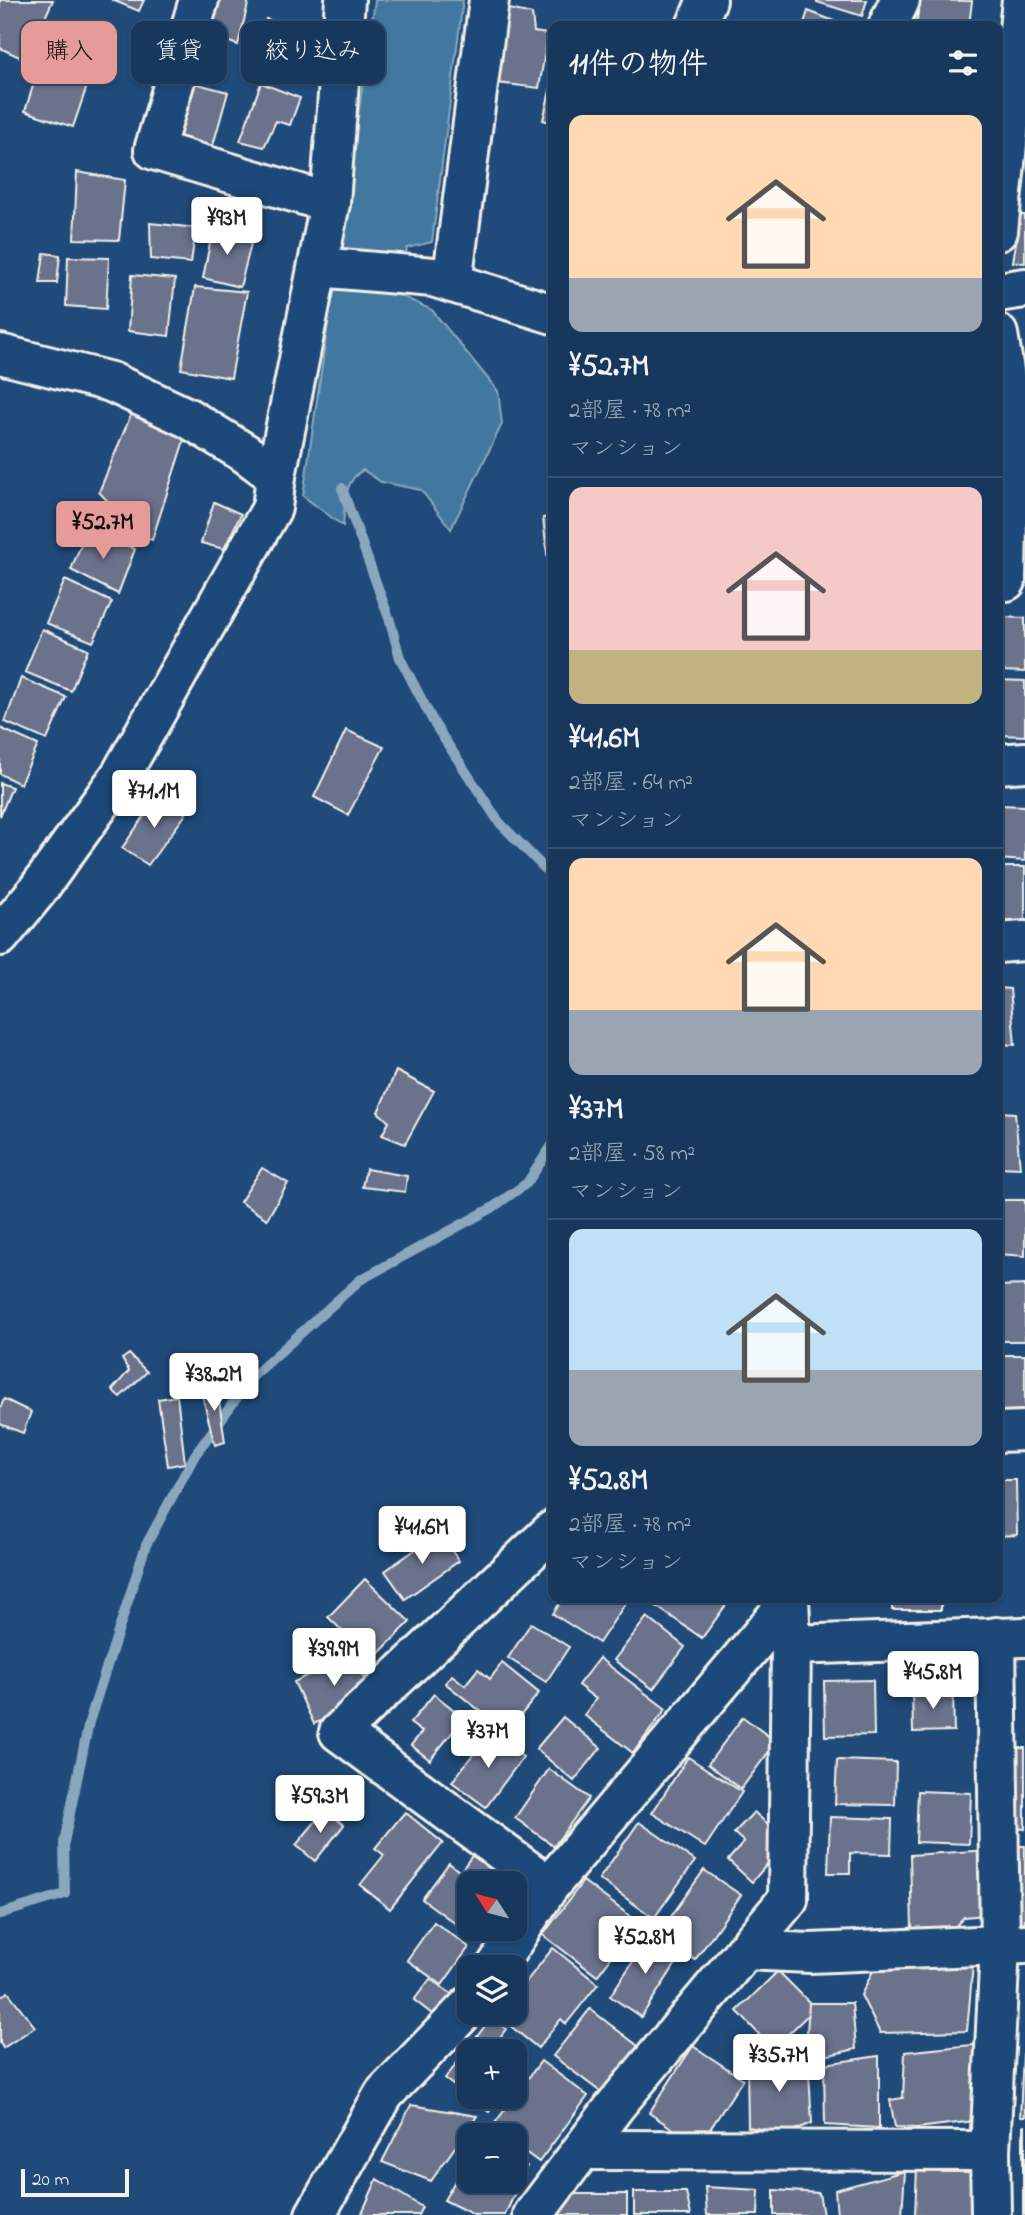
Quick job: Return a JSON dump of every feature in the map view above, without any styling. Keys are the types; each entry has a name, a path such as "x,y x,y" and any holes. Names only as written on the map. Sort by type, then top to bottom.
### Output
{"street":[{"path":"199,0 154,150 330,203"},
{"path":"0,936 37,891 120,776 272,508 276,476 326,268 345,0"},
{"path":"443,280 488,0"},
{"path":"698,21 707,0"},
{"path":"890,21 900,0"},
{"path":"1003,182 1022,0"},
{"path":"326,268 443,280 548,312"},
{"path":"1003,291 1025,288"},
{"path":"0,354 111,382 188,418 245,453 276,476"},
{"path":"1003,364 1009,401 1010,581"},
{"path":"1003,764 1025,762"},
{"path":"1003,943 1025,941"},
{"path":"1003,1432 1025,1431"},
{"path":"548,1535 339,1732 549,1886"},
{"path":"504,1955 549,1886 786,1603"},
{"path":"533,2215 624,2095 788,1899 789,1603"},
{"path":"791,1645 1010,1637 1013,1945 990,2151 991,2215"},
{"path":"745,1950 810,1952 1013,1945"},
{"path":"316,2215 384,2094 457,2018"},
{"path":"583,2150 990,2151"}],"water":[{"path":"375,0 463,0 432,242 407,248 399,295 432,310 498,391 502,424 451,529 421,490 381,482 363,470 348,487 343,526 303,496 363,84 385,84 385,21 372,21"}],"building":[{"path":"0,0 53,0 44,21 21,21 21,58 0,48"},
{"path":"112,0 144,0 139,11"},
{"path":"214,0 249,0 244,21 241,21 238,45 227,41 227,21 208,21"},
{"path":"817,0 867,0 862,16"},
{"path":"920,0 972,1 970,21 917,21"},
{"path":"496,6 532,14 534,32 548,34 539,88 489,82"},
{"path":"808,11 834,21 805,21"},
{"path":"34,84 88,84 73,127 25,111"},
{"path":"190,84 228,92 212,149 177,135"},
{"path":"261,84 300,98 290,125 276,121 264,147 240,141"},
{"path":"548,99 548,122 543,120"},
{"path":"77,172 125,180 119,240 74,239"},
{"path":"1020,215 1025,215 1025,263 1013,262"},
{"path":"150,223 196,228 191,263 151,259"},
{"path":"213,228 253,236 240,287 203,278"},
{"path":"44,253 60,255 57,283 40,283"},
{"path":"68,257 109,258 106,309 66,306"},
{"path":"132,275 175,279 169,336 128,331"},
{"path":"195,287 247,292 231,378 181,369"},
{"path":"132,412 186,434 152,540 116,525 120,514 99,492"},
{"path":"214,502 241,514 224,549 201,543"},
{"path":"543,518 548,518 548,562"},
{"path":"87,529 135,549 118,594 71,570"},
{"path":"65,580 112,602 93,642 46,623"},
{"path":"1003,617 1025,618 1025,672 1003,671"},
{"path":"42,629 88,649 71,691 25,672"},
{"path":"21,678 66,697 47,740 5,722"},
{"path":"1003,680 1025,681 1025,736 1003,735"},
{"path":"0,728 38,745 20,784 0,774"},
{"path":"346,730 384,747 348,815 314,797"},
{"path":"0,783 12,787 0,816"},
{"path":"159,795 186,814 148,865 122,848"},
{"path":"1003,805 1025,806 1025,861 1003,859"},
{"path":"1003,867 1025,867 1025,923 1003,921"},
{"path":"1003,988 1010,989 1015,1045 1003,1044"},
{"path":"396,1071 434,1091 405,1144 382,1135 389,1122 378,1112"},
{"path":"1003,1112 1015,1113 1020,1168 1003,1167"},
{"path":"262,1168 288,1183 267,1219 240,1202"},
{"path":"366,1169 407,1176 405,1192 362,1187"},
{"path":"1003,1200 1025,1200 1025,1256 1003,1254"},
{"path":"1025,1285 1025,1341 1003,1341 1003,1286"},
{"path":"129,1354 147,1372 120,1397 112,1390 129,1371 122,1359"},
{"path":"1003,1355 1025,1355 1025,1411 1003,1411"},
{"path":"200,1387 217,1387 225,1442 215,1445"},
{"path":"177,1396 185,1463 168,1466 158,1399"},
{"path":"4,1399 31,1412 23,1433 0,1424 0,1409"},
{"path":"1003,1480 1016,1480 1017,1535 1003,1536"},
{"path":"439,1533 459,1561 405,1599 385,1571"},
{"path":"365,1579 410,1622 372,1660 328,1617"},
{"path":"560,1603 626,1603 599,1643 553,1614"},
{"path":"658,1603 727,1603 702,1638 656,1606"},
{"path":"892,1603 941,1603 941,1610 892,1610"},
{"path":"647,1617 685,1647 653,1689 614,1660"},
{"path":"531,1623 569,1647 546,1682 508,1658"},
{"path":"353,1653 373,1695 314,1724 294,1682"},
{"path":"599,1658 666,1709 633,1753 584,1715 596,1699 578,1685"},
{"path":"502,1663 539,1693 507,1732 445,1683 452,1675 465,1685 478,1669 490,1679"},
{"path":"873,1680 874,1735 825,1736 824,1681"},
{"path":"953,1690 954,1731 913,1732 912,1691"},
{"path":"434,1694 464,1718 430,1760 411,1745 422,1732 410,1723"},
{"path":"563,1717 601,1748 574,1781 536,1749"},
{"path":"743,1717 776,1742 741,1789 708,1764"},
{"path":"490,1732 523,1757 486,1807 452,1782"},
{"path":"1012,1748 1025,1748 1025,1829 1017,1828"},
{"path":"688,1757 742,1792 705,1847 652,1813"},
{"path":"837,1760 896,1762 895,1805 835,1804"},
{"path":"549,1769 589,1798 554,1846 515,1818"},
{"path":"918,1791 971,1793 969,1844 916,1842"},
{"path":"325,1810 344,1825 315,1861 296,1845"},
{"path":"405,1812 443,1843 390,1909 360,1885 384,1855 375,1848"},
{"path":"754,1812 787,1841 752,1882 728,1860 744,1842 734,1833"},
{"path":"830,1817 892,1819 891,1854 850,1853 850,1873 828,1873"},
{"path":"639,1822 695,1861 654,1918 599,1879"},
{"path":"1016,1846 1025,1846 1025,1923 1019,1921"},
{"path":"990,1850 985,1915 964,1917 951,1931 912,1928 910,1855"},
{"path":"474,1853 500,1871 461,1871"},
{"path":"449,1863 459,1871 457,1925 422,1899"},
{"path":"704,1870 741,1895 695,1960 658,1935"},
{"path":"583,1881 638,1922 597,1976 543,1935"},
{"path":"434,1922 469,1947 463,1955 457,1955 457,1964 442,1985 407,1960"},
{"path":"650,1936 681,1956 641,2017 610,1996"},
{"path":"553,1948 598,1984 566,2024 561,2019 538,2048 509,2025 527,2025 527,1981"},
{"path":"973,1964 967,2031 880,2033 861,1995 876,1965"},
{"path":"778,1971 815,2008 773,2049 737,2011"},
{"path":"430,1979 453,1995 436,2017 414,2000"},
{"path":"8,1992 35,2027 3,2048 0,2043 0,1997"},
{"path":"809,2003 852,2003 856,2049 825,2056 806,2048"},
{"path":"590,2009 638,2046 602,2093 553,2056"},
{"path":"486,2025 501,2025 506,2029 499,2039 475,2039"},
{"path":"981,2044 974,2121 917,2128 895,2127 890,2100 903,2098 905,2052"},
{"path":"693,2046 743,2079 699,2146 649,2113"},
{"path":"1023,2054 1025,2117 1020,2117"},
{"path":"808,2056 812,2123 788,2133 748,2127 747,2062"},
{"path":"879,2056 879,2128 825,2125 824,2064"},
{"path":"541,2061 588,2096 539,2162 527,2153 527,2123 495,2123 505,2109 527,2109 527,2080"},
{"path":"457,2063 457,2088 445,2079"},
{"path":"411,2105 477,2116 472,2123 457,2123 457,2144 431,2181 382,2162"},
{"path":"1025,2126 1025,2215 1023,2215"},
{"path":"972,2167 978,2215 915,2215 917,2168"},
{"path":"905,2171 902,2215 837,2215 835,2190"},
{"path":"457,2178 457,2193 515,2193 505,2215 474,2215 444,2200"},
{"path":"377,2179 422,2207 418,2215 361,2215"},
{"path":"705,2187 759,2190 758,2215 707,2215"},
{"path":"774,2190 819,2193 823,2215 774,2215"},
{"path":"634,2192 686,2192 691,2215 634,2215"},
{"path":"554,2194 627,2194 627,2215 553,2215"}],"waterway":[{"path":"342,488 390,621 400,658 435,725 499,822 548,872"},
{"path":"0,1914 65,1894 64,1842 89,1722 146,1545 195,1455 252,1377 360,1280 492,1208 527,1183 548,1152"}]}
